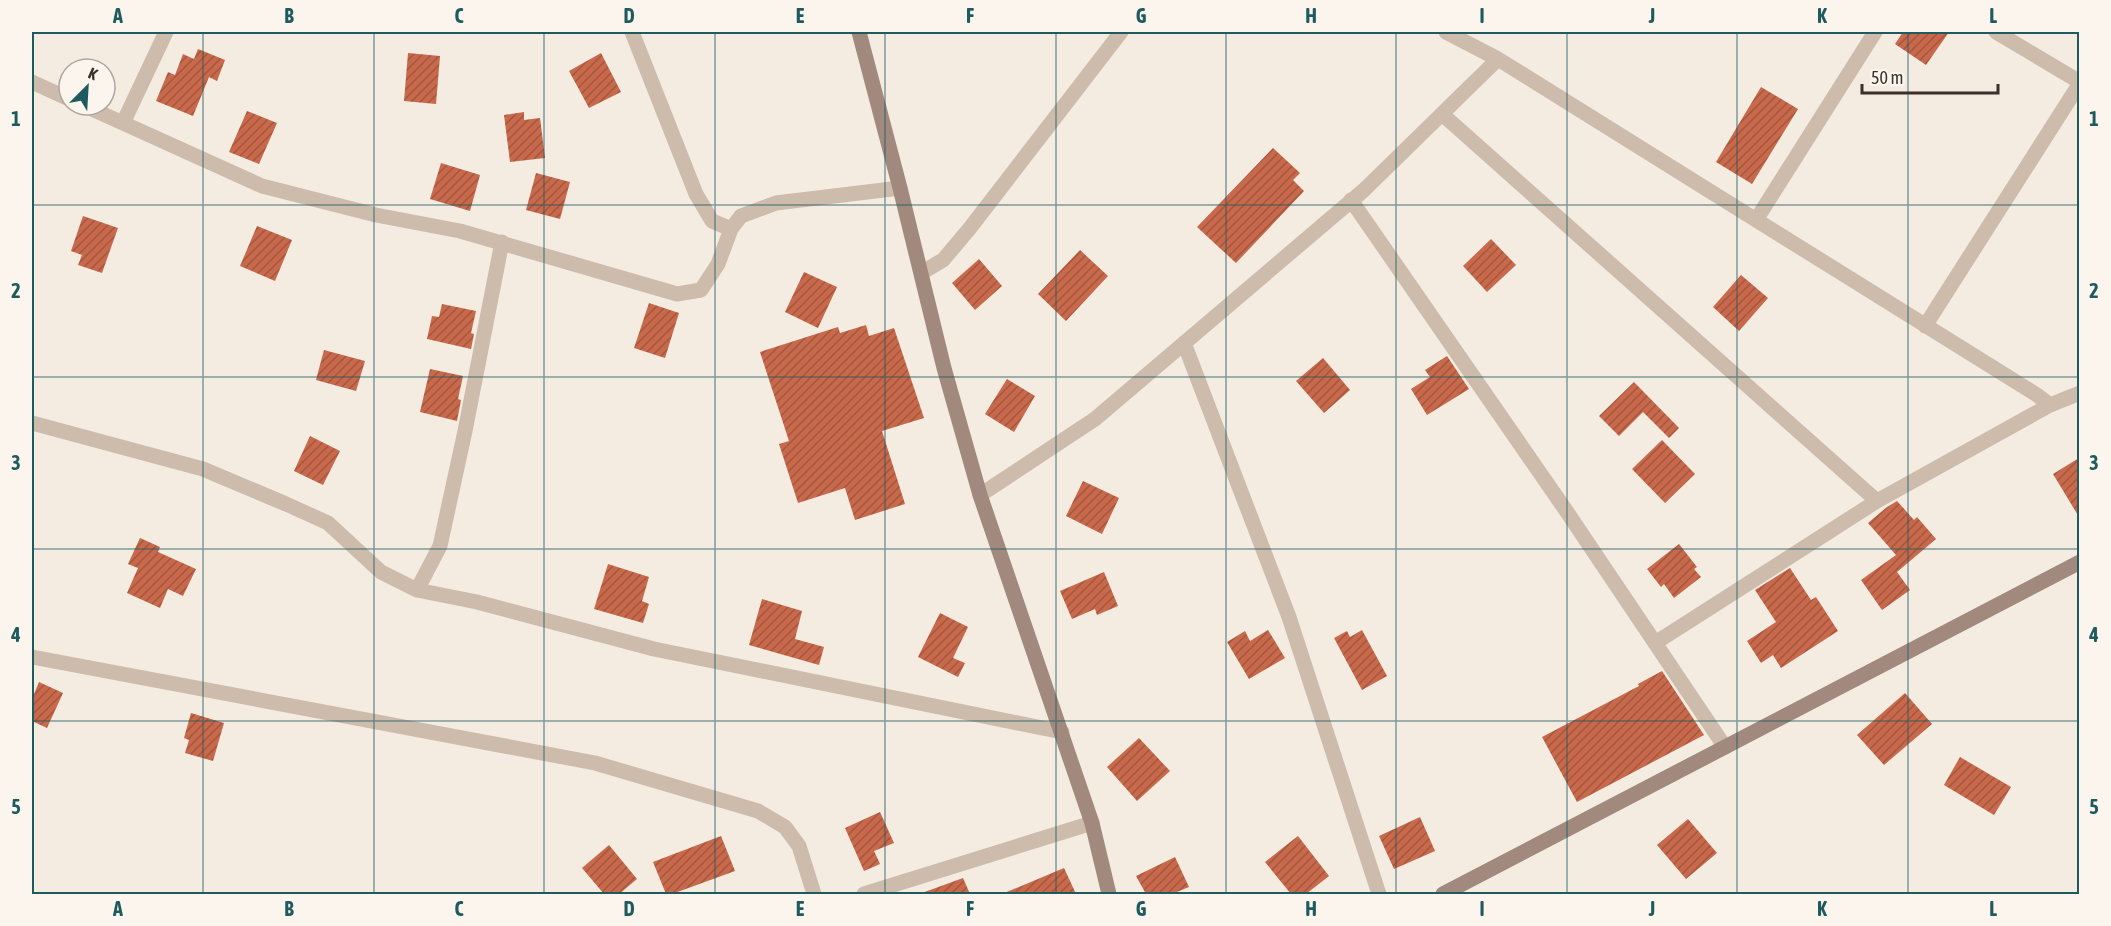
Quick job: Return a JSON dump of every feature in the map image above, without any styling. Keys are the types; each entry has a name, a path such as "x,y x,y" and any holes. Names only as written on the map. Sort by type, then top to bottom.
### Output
{"street":[{"path":"123,123 166,32"},
{"path":"632,32 696,194 712,221 731,229"},
{"path":"859,32 944,368 980,495 1092,823 1109,894"},
{"path":"921,273 943,260 970,228 1121,32"},
{"path":"1446,32 1498,59 2037,395 2049,405"},
{"path":"1756,220 1875,32"},
{"path":"1925,326 2079,82 1996,32"},
{"path":"980,495 1095,419 1352,200 1498,59"},
{"path":"32,82 57,93"},
{"path":"1442,114 1877,501"},
{"path":"110,117 262,186 376,215 460,231 677,294 701,290 718,264 731,229 741,216 776,203 900,188"},
{"path":"1352,200 1725,747"},
{"path":"417,590 440,546 502,242"},
{"path":"1184,344 1289,617 1379,894"},
{"path":"1656,643 1877,501 2049,405 2079,393"},
{"path":"32,423 203,469 286,504 328,523 381,572 417,590 477,602 654,649 1062,732"},
{"path":"1443,894 2079,562"},
{"path":"32,657 595,764 758,811 785,826 800,846 814,894"},
{"path":"864,894 1092,823"}],"building":[{"path":"1903,32 1949,32 1926,65 1895,44"},
{"path":"198,49 225,60 217,81 209,77 193,116 156,101 168,72 175,75 183,54 194,59"},
{"path":"408,53 440,56 436,104 404,101"},
{"path":"601,53 621,92 589,108 569,71"},
{"path":"1761,87 1798,109 1752,184 1716,162"},
{"path":"247,111 277,123 259,164 229,152"},
{"path":"524,112 524,120 540,118 545,158 510,162 504,115"},
{"path":"1273,148 1300,173 1293,180 1304,191 1236,263 1197,227"},
{"path":"441,163 480,175 470,211 430,199"},
{"path":"536,173 570,182 560,219 526,210"},
{"path":"83,216 118,228 102,273 78,265 82,255 71,251"},
{"path":"257,226 292,240 275,281 240,266"},
{"path":"1491,239 1516,265 1487,292 1463,266"},
{"path":"1080,250 1108,276 1066,321 1038,294"},
{"path":"979,259 1002,286 975,310 952,283"},
{"path":"804,272 837,287 818,328 785,312"},
{"path":"1741,275 1768,298 1739,331 1713,307"},
{"path":"649,303 679,313 665,358 634,348"},
{"path":"442,304 476,311 471,333 474,334 471,349 427,339 432,316 439,317"},
{"path":"866,325 869,336 894,328 924,418 882,431 905,504 855,520 845,488 798,503 779,444 789,441 760,352 838,327 840,333"},
{"path":"324,350 365,361 356,391 316,380"},
{"path":"1447,356 1469,389 1427,415 1411,389 1430,377 1425,370"},
{"path":"1323,358 1350,390 1324,413 1296,381"},
{"path":"430,369 463,376 458,399 461,400 457,421 420,412"},
{"path":"1007,379 1035,396 1014,432 985,414"},
{"path":"1634,382 1679,428 1669,438 1643,412 1619,436 1599,416"},
{"path":"310,436 340,451 323,485 294,471"},
{"path":"1662,440 1695,474 1665,503 1632,469"},
{"path":"2079,458 2079,517 2053,474"},
{"path":"1083,481 1119,498 1102,534 1066,516"},
{"path":"1897,501 1914,520 1917,517 1936,539 1897,572 1910,590 1882,610 1861,580 1896,555 1868,523"},
{"path":"140,538 160,547 158,552 196,569 183,596 168,589 160,608 127,593 138,568 128,564"},
{"path":"1679,544 1697,567 1694,569 1701,577 1674,598 1664,584 1661,587 1647,569"},
{"path":"608,564 649,577 642,601 649,604 643,623 594,609"},
{"path":"1790,568 1811,600 1816,597 1838,631 1781,668 1773,655 1761,663 1747,641 1776,622 1755,590"},
{"path":"1104,572 1118,606 1097,615 1095,609 1072,619 1060,591"},
{"path":"762,599 802,611 795,639 824,647 819,665 749,645"},
{"path":"940,613 968,627 953,658 965,663 958,677 918,657"},
{"path":"1268,630 1285,658 1249,679 1227,642 1245,631 1250,641"},
{"path":"1362,630 1387,676 1362,690 1334,638 1347,631 1350,637"},
{"path":"1662,671 1704,735 1577,802 1542,737 1639,686 1638,684"},
{"path":"39,682 63,693 47,728 32,721 32,699"},
{"path":"1905,693 1932,724 1884,765 1857,735"},
{"path":"191,713 224,723 213,761 185,753 189,740 184,738"},
{"path":"1139,738 1170,771 1137,801 1107,767"},
{"path":"1960,757 2011,787 1994,815 1944,785"},
{"path":"880,812 894,843 874,851 880,864 864,871 845,828"},
{"path":"1420,817 1435,851 1394,869 1379,836"},
{"path":"1688,819 1717,853 1686,879 1657,845"},
{"path":"721,836 735,871 672,894 666,894 653,862"},
{"path":"1298,836 1329,876 1306,894 1291,894 1265,862"},
{"path":"609,845 637,879 619,894 604,894 582,868"},
{"path":"1175,857 1189,887 1172,894 1146,894 1136,876"},
{"path":"1064,868 1076,894 1002,894"},
{"path":"963,878 970,894 922,894 922,893"}]}
